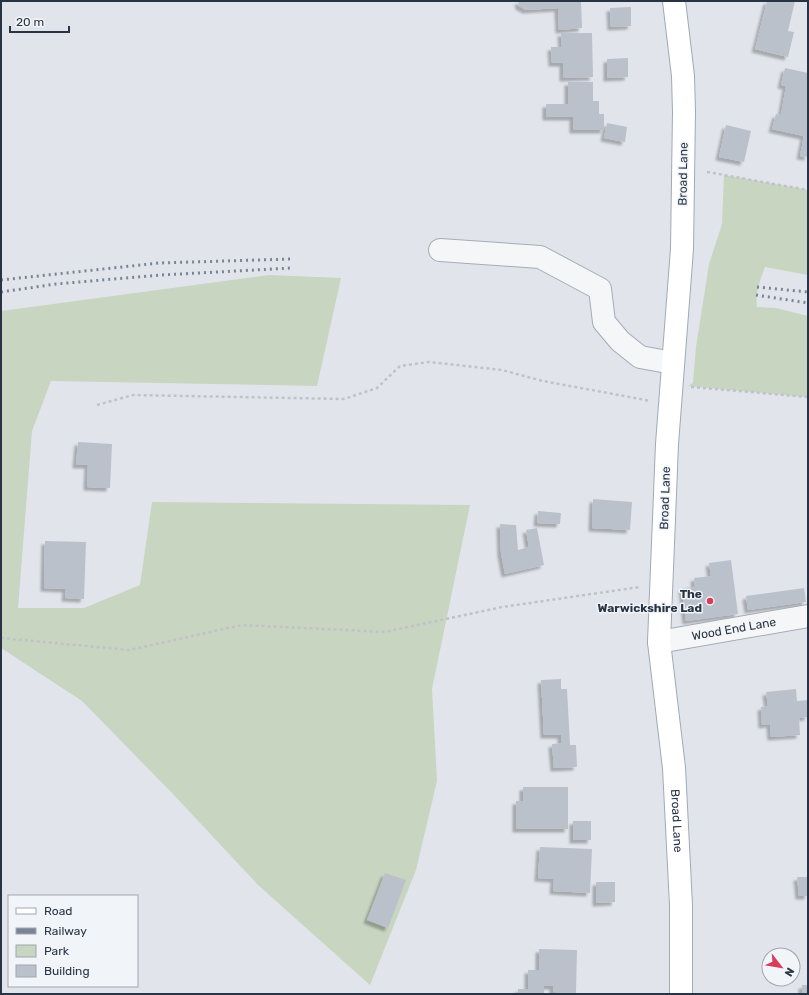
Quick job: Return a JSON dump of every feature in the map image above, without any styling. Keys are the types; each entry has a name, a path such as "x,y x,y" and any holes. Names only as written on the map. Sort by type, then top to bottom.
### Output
{"main road":[{"name":"Broad Lane","path":"674,1 683,76 684,119 682,249 670,405 659,642 674,768 681,905 681,994"}],"street":[{"path":"440,250 540,257 600,288 604,322 620,341 640,357 673,363"},
{"name":"Wood End Lane","path":"659,642 808,616"}],"path":[{"path":"707,172 808,190"},
{"path":"97,404 133,395 344,399 377,388 400,366 429,362 502,370 544,381 670,405"},
{"path":"688,386 808,397"},
{"path":"1,638 129,650 242,625 385,632 502,607 643,586"}],"green space":[{"path":"724,175 808,190 808,275 765,267 758,287 757,307 776,308 808,316 808,397 688,386 693,383 696,347 709,264 722,224"},
{"path":"269,275 341,278 317,386 51,381 32,431 18,608 84,608 140,585 152,502 470,505 432,689 437,781 416,870 370,985 258,885 172,793 82,701 1,648 1,311"}],"building":[{"path":"518,1 581,1 582,28 559,30 558,8 526,10 519,6"},
{"path":"767,1 795,1 788,31 794,32 788,57 755,49"},
{"path":"631,7 631,26 611,27 610,8"},
{"path":"561,33 592,33 593,77 563,78 563,63 552,63 551,47 562,47"},
{"path":"628,58 628,77 607,78 607,59"},
{"path":"785,68 808,73 808,157 800,156 804,136 772,129 776,114 781,115 786,86 781,85"},
{"path":"568,82 593,82 593,101 599,101 599,114 604,114 604,130 573,130 573,117 546,117 546,104 568,104"},
{"path":"607,123 627,127 625,142 604,138"},
{"path":"726,125 751,131 744,162 719,157"},
{"path":"78,442 112,444 110,488 87,487 88,465 76,465"},
{"path":"593,499 632,502 630,530 592,528"},
{"path":"538,511 561,513 560,524 537,523"},
{"path":"500,524 516,525 518,550 529,547 526,530 537,528 544,565 505,574 501,553"},
{"path":"45,541 86,542 84,599 65,598 66,589 44,588"},
{"name":"The Warwickshire Lad","path":"731,560 738,614 686,621 682,588 695,587 694,578 711,576 709,563"},
{"path":"804,588 806,602 748,610 746,596"},
{"path":"561,679 561,689 567,689 570,745 576,745 577,767 554,768 552,744 561,743 561,735 544,735 541,680"},
{"path":"796,689 797,701 808,700 808,717 799,718 800,735 771,737 770,724 762,725 761,707 768,706 766,692"},
{"path":"523,787 568,787 568,829 516,829 516,801 523,801"},
{"path":"573,821 591,821 591,840 573,840"},
{"path":"540,847 592,849 590,893 553,891 554,879 538,878"},
{"path":"385,873 406,880 388,928 367,920"},
{"path":"797,877 808,877 808,896 799,896"},
{"path":"596,882 615,882 615,902 596,903"},
{"path":"539,949 577,950 576,993 553,992 553,986 544,986 544,994 518,994 518,989 528,989 528,970 539,970"},
{"path":"802,985 808,985 808,994 802,994"}],"railway":[{"path":"1,280 159,263 291,259"},
{"path":"1,292 56,284 161,275 292,268"},
{"path":"757,287 808,292"},
{"path":"756,295 808,303"}],"place":[{"name":"The Warwickshire Lad","path":"710,601"}]}
